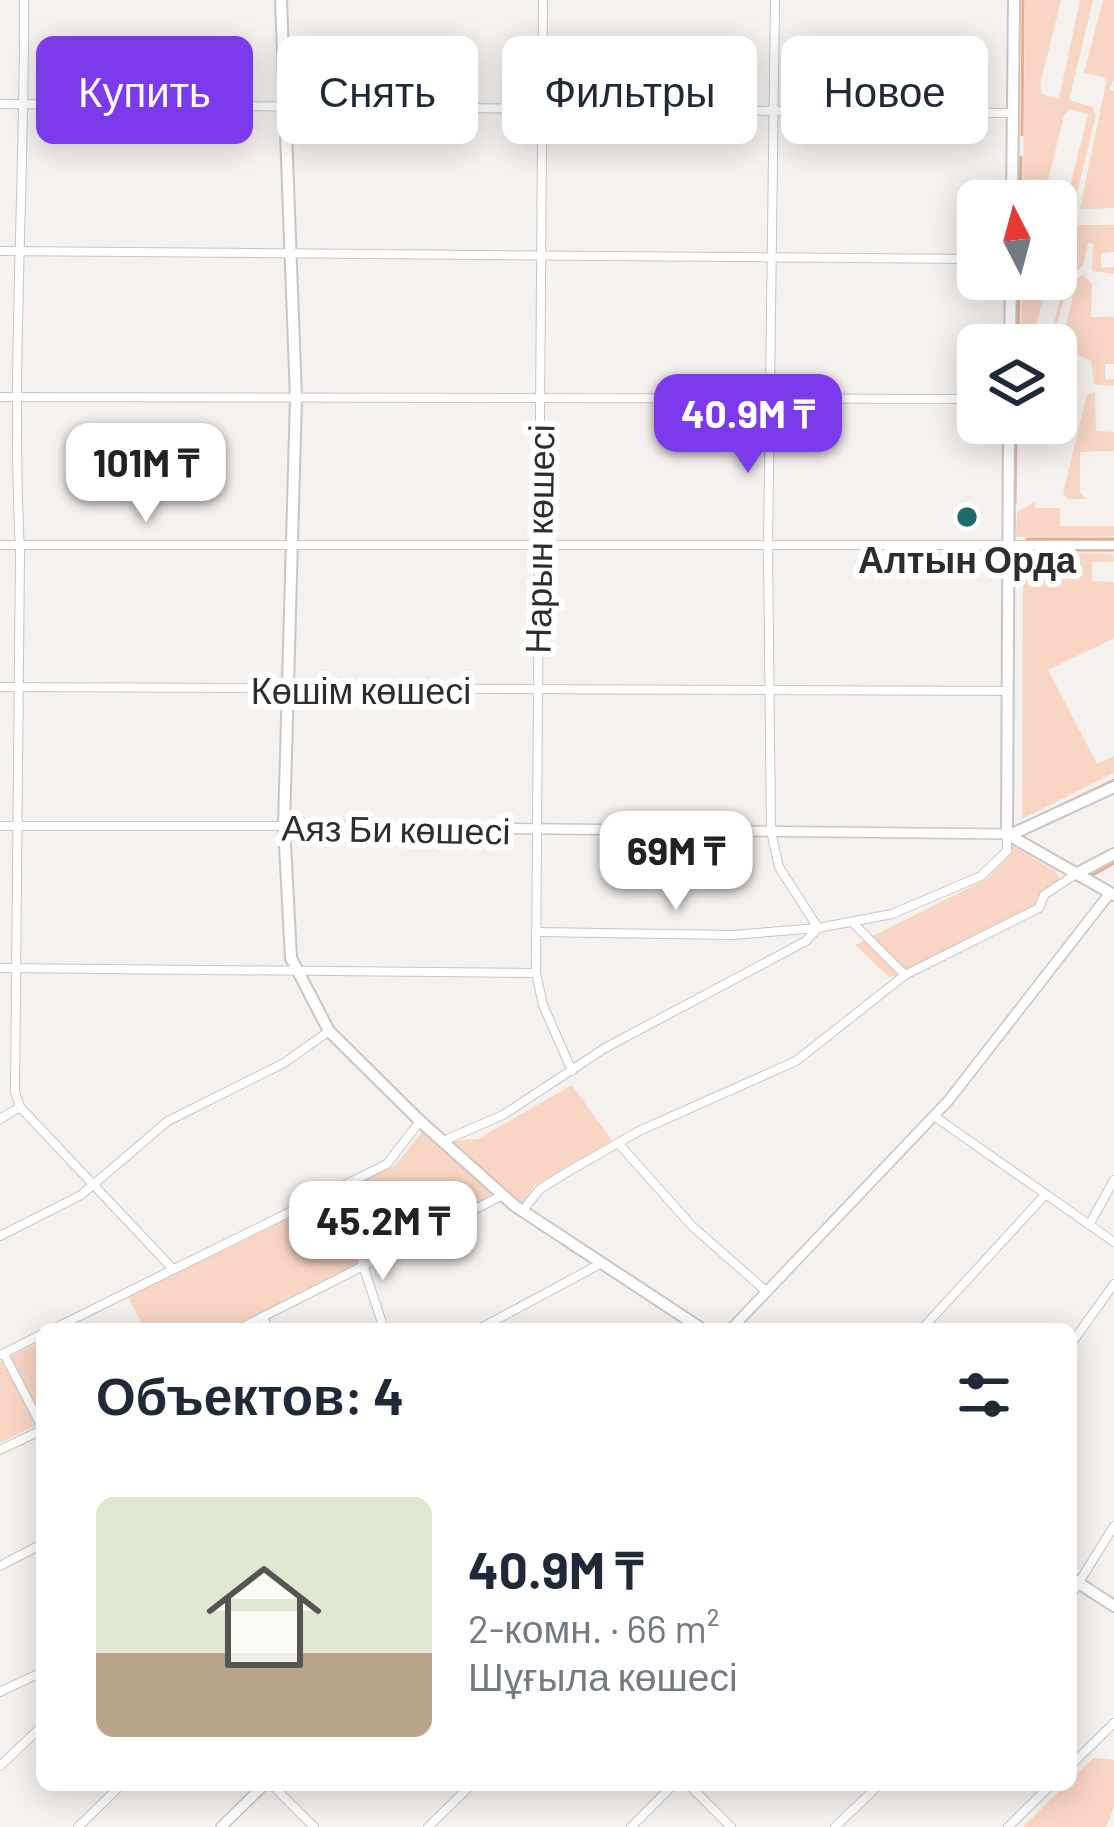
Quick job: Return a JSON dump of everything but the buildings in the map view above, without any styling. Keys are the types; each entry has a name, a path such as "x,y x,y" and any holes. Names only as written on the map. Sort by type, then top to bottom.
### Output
{"main road":[{"path":"280,0 281,36"},
{"path":"1012,180 1015,0"},
{"path":"285,144 296,398 284,826 286,935 296,972 328,1031 503,1195 693,1323"},
{"path":"1007,834 1009,444"},
{"path":"1007,834 1029,830 1114,787"},
{"path":"1025,845 1029,830"},
{"path":"1007,834 1112,894"},
{"path":"1076,874 1114,854"},
{"path":"1077,1588 1114,1606"}],"street":[{"path":"23,0 21,397 14,480 20,545 14,1067 20,1106 172,1268"},
{"name":"Нарын көшесі","path":"542,36 543,0"},
{"path":"775,0 768,548 771,831 779,867 818,928"},
{"path":"0,104 277,107"},
{"path":"757,111 1013,113"},
{"name":"Нарын көшесі","path":"541,144 536,973 543,1005 572,1071"},
{"path":"0,250 957,259"},
{"path":"0,397 957,399"},
{"path":"0,545 1114,545"},
{"name":"Көшім көшесі","path":"0,687 1009,691"},
{"name":"Аяз Би көшесі","path":"0,826 1007,834"},
{"path":"536,932 732,935 853,923 892,914 981,876 1007,851 1007,834"},
{"path":"522,1211 540,1189 618,1143 796,1060 905,975 1039,908 1044,895 1076,874"},
{"path":"737,1323 934,1116 1112,894"},
{"path":"853,923 905,975"},
{"path":"443,1141 502,1115 806,941 818,928"},
{"path":"0,968 536,973"},
{"path":"0,1236 97,1184 168,1121 284,1063 328,1031"},
{"path":"0,1067 14,1067"},
{"path":"0,1119 20,1106"},
{"path":"934,1116 1114,1242"},
{"path":"64,1323 392,1161 420,1121"},
{"path":"618,1143 692,1226 767,1292"},
{"path":"1089,1226 1114,1180"},
{"path":"338,1189 382,1323"},
{"path":"251,1323 503,1195"},
{"path":"928,1323 1044,1196"},
{"path":"490,1323 602,1263"},
{"path":"1077,1336 1114,1284"},
{"path":"263,1317 266,1323"},
{"path":"36,1337 2,1355 36,1417"},
{"path":"0,1450 36,1431"},
{"path":"1077,1582 1114,1526"},
{"path":"0,1566 36,1547"},
{"path":"0,1692 36,1675"},
{"path":"1077,1759 1114,1723"},
{"path":"0,1766 36,1732"},
{"path":"78,1827 115,1791"},
{"path":"221,1827 261,1791"},
{"path":"275,1791 314,1827"},
{"path":"428,1827 465,1791"},
{"path":"631,1827 668,1791"},
{"path":"695,1791 730,1827"},
{"path":"835,1827 873,1791"},
{"path":"1008,1827 1045,1791"}],"shaded area":[{"path":"1025,0 1061,0 1040,85 1042,94 1059,99 1080,0 1093,0 1069,100 1093,107 1096,115 1077,192 1077,180 1072,180 1088,114 1070,109 1064,115 1048,180 1023,180"},
{"path":"1103,0 1114,0 1114,80 1109,90 1114,91 1114,208 1080,209 1107,78 1084,73"},
{"path":"1077,225 1114,225 1114,252 1101,253 1101,268 1114,267 1114,274 1092,271 1093,244 1088,243 1083,266 1077,270"},
{"path":"1083,275 1092,283 1091,317 1114,317 1114,364 1105,364 1105,380 1114,379 1114,386 1094,384 1091,361 1077,354 1077,324 1066,324 1072,300 1077,300 1077,278"},
{"path":"1022,300 1042,300 1037,324 1021,324"},
{"path":"1095,392 1096,431 1114,432 1114,451 1080,452 1080,492 1086,499 1068,499 1063,494 1087,394"},
{"path":"1035,502 1035,508 1060,508 1060,526 1114,526 1114,536 1016,537 1017,512"},
{"path":"1023,552 1113,554 1114,562 1092,562 1092,581 1114,582 1114,638 1048,670 1097,764 1114,756 1114,773 1022,819"},
{"path":"1010,844 1055,871 1063,883 1044,895 1039,908 905,975 889,977 855,945 988,878 1010,854"},
{"path":"572,1085 613,1142 535,1185 523,1204 452,1141 478,1139"},
{"path":"423,1130 492,1193 470,1211 239,1323 141,1323 128,1297 396,1165"},
{"path":"36,1344 36,1425 0,1443 0,1362"},
{"path":"1093,1758 1114,1760 1114,1807 1106,1827 1023,1827 1060,1791 1077,1791 1077,1774"}],"waterway":[{"path":"1022,135 1023,0"},
{"path":"1020,180 1021,157"},
{"path":"1018,324 1019,300"},
{"path":"1015,503 1016,444"},
{"path":"1014,512 1014,530"},
{"path":"1027,539 1114,539"},
{"path":"1026,550 1113,550"},
{"path":"1056,808 1114,780"},
{"path":"1047,863 1059,870"},
{"path":"1089,877 1114,863"}],"place":[{"name":"Алтын Орда","path":"967,517"}]}
